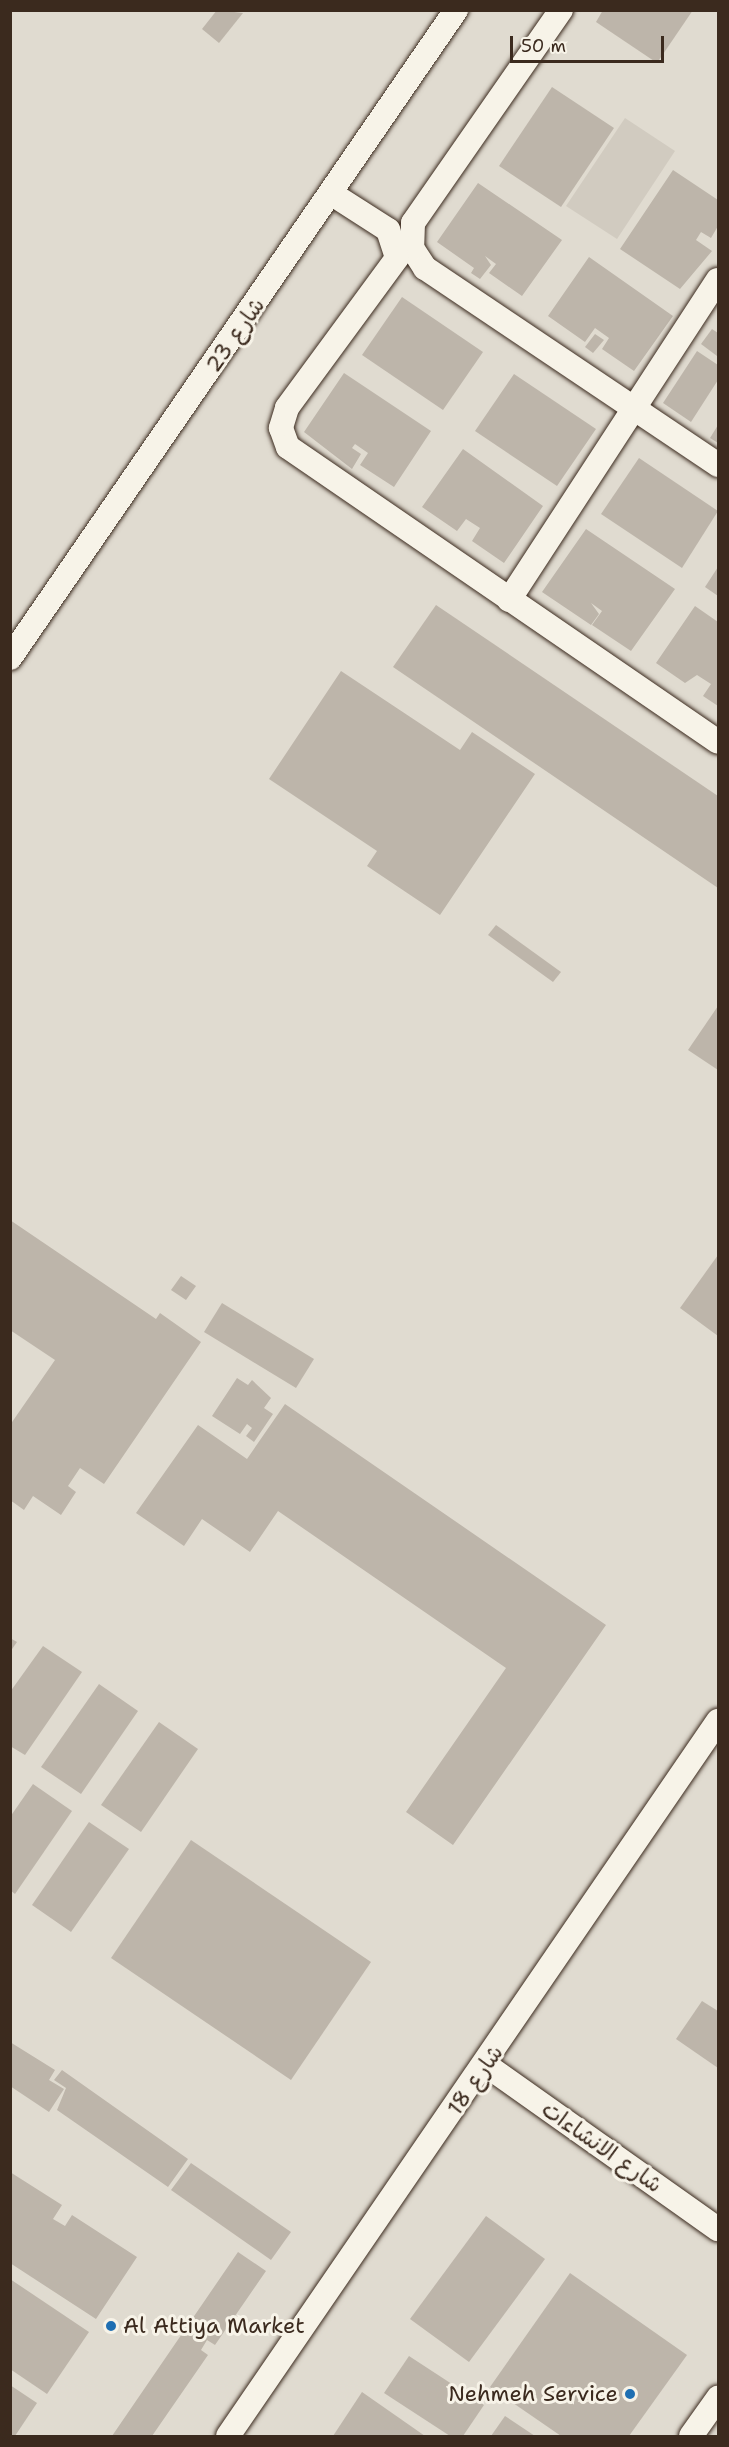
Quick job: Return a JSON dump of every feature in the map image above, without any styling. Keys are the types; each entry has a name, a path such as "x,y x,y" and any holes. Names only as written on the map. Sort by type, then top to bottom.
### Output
{"street":[{"name":"شارع 23","path":"10,658 332,194 456,10"},
{"path":"561,10 413,223 412,248 424,268 718,465"},
{"path":"332,194 388,230 397,258 287,408 283,438 295,455 718,742"},
{"path":"509,600 718,280"},
{"name":"شارع 18","path":"228,2436 486,2065 718,1721"},
{"name":"شارع الانشاءات","path":"486,2065 718,2229"},
{"path":"691,2436 718,2398"}],"shaded area":[{"path":"11,11 718,11 718,2436 11,2436"},
{"path":"625,118 675,151 617,239 566,206"}],"building":[{"path":"217,10 243,13 219,43 202,29"},
{"path":"603,10 693,10 657,63 596,22"},
{"path":"552,87 614,128 561,207 499,166"},
{"path":"673,170 718,200 718,226 711,238 701,232 696,240 712,251 680,289 620,249"},
{"path":"478,183 562,240 522,296 489,273 496,264 485,256 491,265 480,279 471,273 474,268 437,242"},
{"path":"589,257 673,316 634,371 602,349 609,338 595,328 585,342 548,316"},
{"path":"402,297 483,352 443,410 362,355"},
{"path":"712,329 718,333 717,356 701,344"},
{"path":"595,334 604,340 593,353 585,347"},
{"path":"697,351 718,365 718,380 691,422 663,403"},
{"path":"344,373 431,431 394,487 360,465 368,453 355,444 352,448 361,454 352,469 304,432"},
{"path":"514,374 596,429 557,486 475,431"},
{"path":"718,425 718,443 710,438"},
{"path":"463,449 543,506 504,563 472,541 480,528 466,519 457,531 422,507"},
{"path":"639,458 718,511 682,568 601,514"},
{"path":"586,529 675,589 631,651 592,625 602,611 591,603 599,614 591,625 542,592"},
{"path":"718,567 718,596 705,587"},
{"path":"436,605 718,796 718,888 393,667"},
{"path":"695,606 718,622 718,706 703,696 711,684 697,675 685,683 656,663"},
{"path":"341,671 460,750 472,732 535,774 440,915 367,866 377,851 269,779"},
{"path":"496,925 561,972 553,982 488,935"},
{"path":"718,1006 718,1070 688,1050"},
{"path":"10,1220 156,1319 160,1313 201,1342 104,1484 80,1468 68,1486 76,1492 61,1515 33,1496 24,1510 10,1500 10,1425 55,1360 10,1330"},
{"path":"718,1255 718,1336 680,1308"},
{"path":"181,1276 196,1286 186,1300 171,1290"},
{"path":"222,1303 314,1359 296,1388 204,1332"},
{"path":"237,1378 248,1385 252,1380 271,1398 264,1408 273,1414 254,1442 246,1436 252,1428 247,1424 240,1434 212,1416"},
{"path":"285,1404 606,1625 453,1845 406,1812 506,1668 278,1511 250,1552 202,1519 184,1546 136,1513 198,1425 247,1459"},
{"path":"10,1638 17,1642 10,1652"},
{"path":"43,1646 82,1672 25,1755 10,1746 10,1692"},
{"path":"99,1684 138,1711 81,1794 41,1767"},
{"path":"159,1722 198,1749 141,1832 101,1805"},
{"path":"33,1784 72,1811 15,1894 10,1890 10,1817"},
{"path":"89,1822 129,1849 71,1932 32,1905"},
{"path":"191,1840 371,1962 291,2080 111,1958"},
{"path":"702,2001 718,2011 718,2068 676,2039"},
{"path":"10,2042 55,2070 49,2080 64,2089 49,2112 10,2086"},
{"path":"62,2070 188,2159 168,2187 57,2110 66,2088 54,2080"},
{"path":"191,2163 291,2232 271,2260 171,2190"},
{"path":"10,2172 62,2205 53,2219 65,2226 72,2215 137,2257 96,2319 10,2263"},
{"path":"486,2216 545,2259 469,2362 410,2319"},
{"path":"238,2252 266,2271 215,2345 207,2340 201,2350 208,2355 152,2436 112,2436"},
{"path":"570,2273 687,2355 629,2436 561,2436 490,2387"},
{"path":"10,2279 89,2332 47,2394 10,2369"},
{"path":"409,2356 484,2405 463,2436 450,2436 384,2393"},
{"path":"10,2385 37,2403 15,2436 10,2436"},
{"path":"362,2392 425,2436 333,2436"},
{"path":"505,2416 535,2436 491,2436"}],"place":[{"name":"Al Attiya Market","path":"111,2326"},
{"name":"Nehmeh Service","path":"630,2394"}]}
